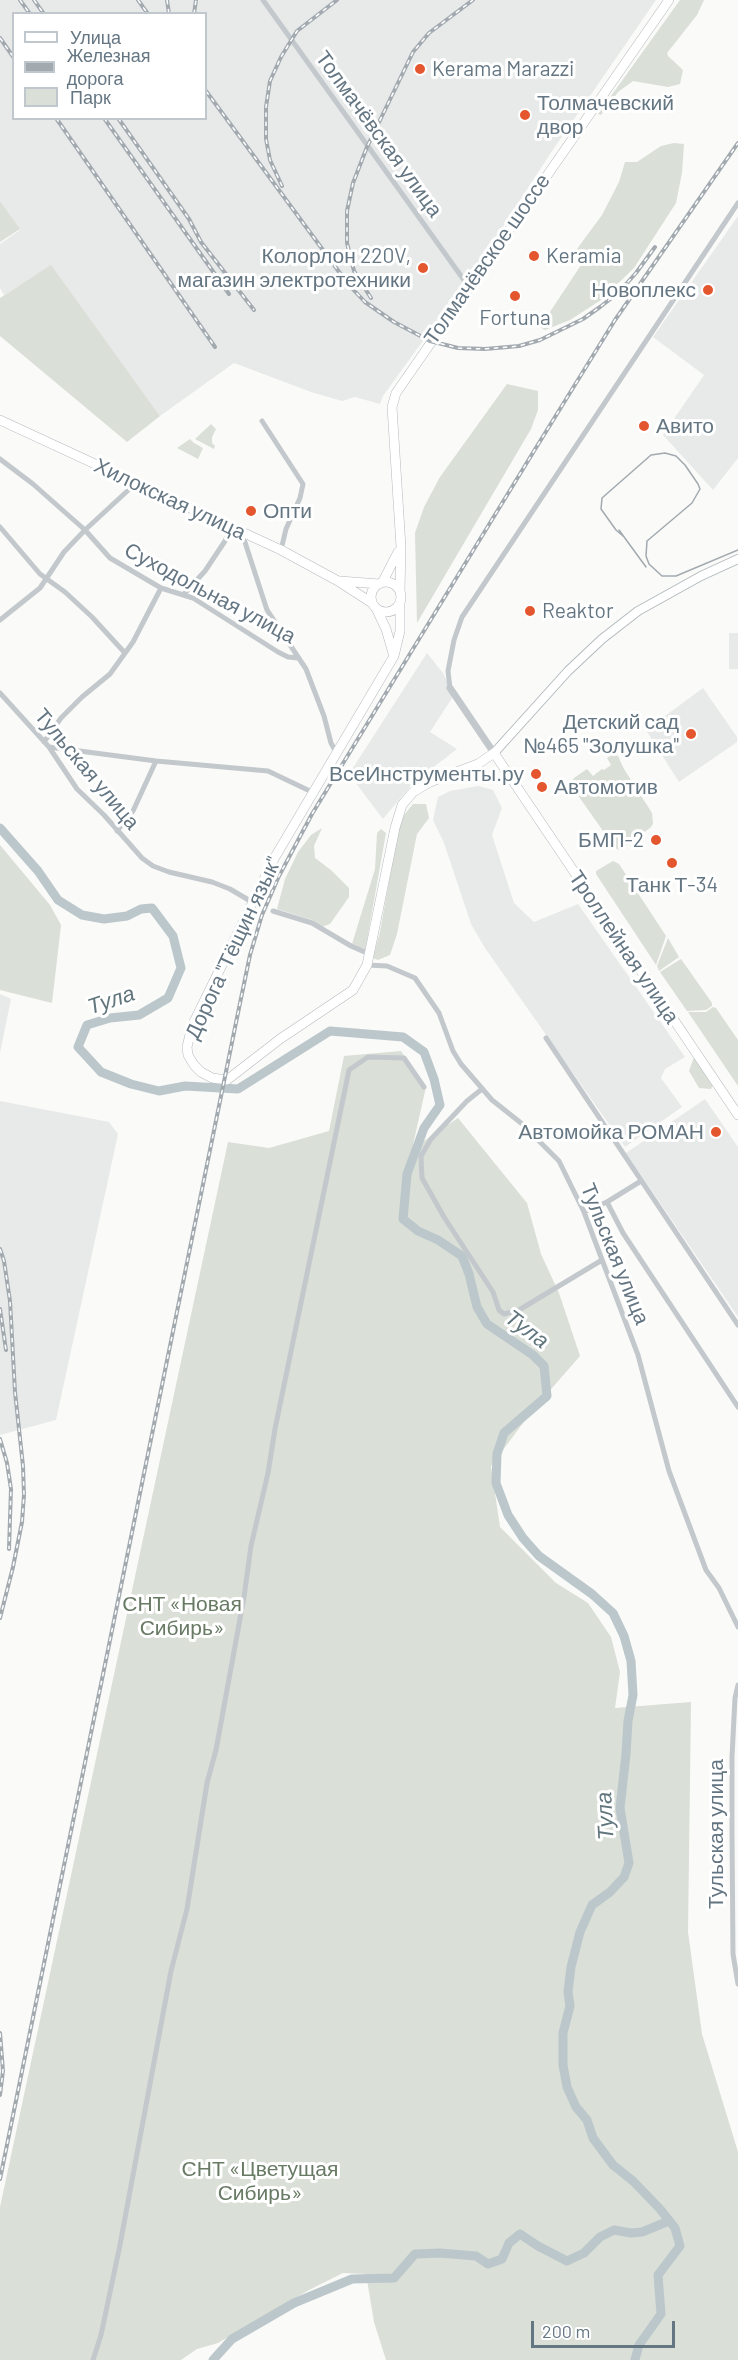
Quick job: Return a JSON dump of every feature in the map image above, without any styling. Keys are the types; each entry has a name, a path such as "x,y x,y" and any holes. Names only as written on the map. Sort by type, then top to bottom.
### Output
{"main road":[{"name":"Толмачёвское шоссе","path":"400,591 401,547 393,407 396,393 669,0"},
{"name":"Хилокская улица","path":"0,420 281,550 338,580 374,605"},
{"path":"394,656 386,629 371,596 401,547"},
{"path":"494,753 568,671 611,632 638,611 700,576 738,559"},
{"path":"338,580 395,585 400,591 400,603 394,609 388,612 374,605"},
{"name":"Дорога \"Тёщин язык\"","path":"400,603 400,631 394,656 275,857 192,1026 187,1041 190,1059 197,1069 206,1075 227,1080 280,1039 348,994 358,983 367,965 395,828 402,805 413,792 430,782 478,764 494,753"},
{"name":"Троллейная улица","path":"494,753 738,1115"}],"street":[{"name":"Толмачёвская улица","path":"263,0 469,286"},
{"path":"450,688 448,671 454,640 462,617 738,203"},
{"path":"262,422 303,484 299,501 286,529 281,550"},
{"name":"Суходольная улица","path":"0,459 33,484 85,530 110,558 161,588 173,593 184,594 204,604 278,652 288,657 298,658"},
{"path":"0,620 18,607 48,579 64,552 136,483"},
{"path":"0,527 40,574 92,617 125,653"},
{"path":"184,594 205,571 231,528"},
{"path":"242,533 267,610 306,669 336,752"},
{"path":"44,742 68,711 110,674 145,620 161,588"},
{"path":"0,608 6,614"},
{"name":"Троллейная улица","path":"450,688 494,753"},
{"name":"Тульская улица","path":"0,693 49,747 77,789 104,815 131,847 153,866 212,882 252,902"},
{"path":"49,747 156,761 268,771 312,792"},
{"path":"117,831 133,810 156,761"},
{"path":"273,911 312,923 369,954"},
{"name":"Тульская улица","path":"367,965 387,966 416,978 439,1013 453,1051 483,1089 559,1161 584,1212 638,1355 669,1471 706,1569 719,1588 738,1627"},
{"path":"546,1038 738,1325"},
{"path":"93,2360 116,2267 171,1971 187,1909 207,1783 244,1597 251,1546 268,1473 275,1429 349,1070 368,1057 404,1059 424,1087"},
{"path":"483,1089 467,1101 431,1139 422,1156 422,1178 444,1218 493,1292 499,1310 504,1314 519,1310 602,1260"},
{"path":"584,1212 607,1202 641,1181"},
{"path":"607,1202 623,1233 738,1407"},
{"name":"Тульская улица","path":"738,1685 735,1698 732,1757 734,1954 738,1984"}],"shaded area":[{"path":"0,0 656,0 550,154 480,262 383,396 380,404 355,397 342,401 234,363 160,416 51,266 4,295 0,288 0,244 20,230 0,201"},
{"path":"738,216 738,458 713,490 663,435 704,375 653,337"},
{"path":"729,633 738,633 738,669 729,669"},
{"path":"427,653 443,673 454,695 430,732 457,749 413,783 383,819 349,774"},
{"name":"Детский сад №465 \"Золушка\"","path":"703,688 737,737 737,742 679,782 646,730"},
{"path":"478,786 493,790 502,808 492,835 514,903 534,922 578,904 685,1057 665,1069 661,1078 682,1107 625,1147 485,948 471,924 444,843 433,820 438,797 450,791"},
{"path":"0,994 11,999 0,1053"},
{"path":"705,1099 738,1147 738,1317 626,1153"},
{"path":"0,1101 109,1122 118,1134 56,1420 0,1435"}],"green space":[{"path":"680,0 704,0 697,15 667,53 683,70 680,84 668,87 633,81 618,92 601,115 598,114"},
{"path":"674,143 684,144 682,173 676,203 634,268 601,300 570,320 545,330 540,327 583,262 574,253 602,215 619,182 625,162 637,162 661,146"},
{"path":"0,201 20,229 0,242"},
{"path":"51,265 160,416 127,442 0,336 0,298"},
{"path":"507,384 538,391 538,410 531,429 417,623 415,533 424,507 440,477"},
{"path":"211,424 216,429 212,437 214,449 195,439"},
{"path":"190,439 203,448 198,459 177,448"},
{"path":"613,754 618,756 652,813 653,824 619,850 615,848 570,784 574,778 587,769 593,776 602,769 604,770 611,765 607,758"},
{"path":"413,804 426,804 429,818 417,834 397,934 390,955 378,960 373,958 380,932 400,820"},
{"path":"322,828 314,846 315,858 349,888 349,897 330,924 322,927 312,920 277,909 285,879 298,852 311,835"},
{"path":"381,829 386,833 365,951 352,944 375,869 377,833"},
{"path":"0,845 50,905 61,925 52,1003 0,990"},
{"path":"613,861 619,864 666,936 656,965 596,874 596,871"},
{"path":"668,938 679,957 659,971 657,966"},
{"path":"681,959 712,1003 712,1006 706,1010 687,1011 660,972"},
{"path":"713,1007 738,1040 738,1086 688,1012 706,1012"},
{"path":"401,1051 426,1087 412,1149 458,1118 527,1203 541,1254 559,1293 580,1356 532,1411 491,1466 500,1527 556,1583 588,1603 611,1637 620,1672 615,1708 691,1702 688,1932 702,2034 738,2152 738,2360 386,2360 374,2322 366,2274 343,2273 218,2343 197,2349 181,2360 0,2360 0,2207 228,1142 269,1148 329,1131 344,1056"},
{"path":"694,1057 713,1085 711,1089 699,1088 689,1071"}],"waterway":[{"name":"Тула","path":"0,828 38,871 58,900 82,915 104,919 127,916 141,909 152,908 173,936 181,968 168,998 139,1015 110,1018 87,1025 78,1047 101,1072 131,1084 159,1091 185,1086 238,1089 330,1031 403,1037 424,1052 440,1105 424,1128 407,1174 403,1219 418,1231 438,1240 462,1256 477,1307 487,1324 533,1355 544,1366 547,1396 504,1433 497,1454 496,1483 508,1515 523,1538 539,1556 592,1594 613,1613 624,1636 631,1661 633,1695 628,1721 620,1808 629,1863 624,1877 610,1892 592,1905 580,1932 571,1967 568,1992 570,2006 563,2033 563,2065 567,2087 576,2107 587,2120 593,2138 613,2165 633,2181 660,2209 675,2228 680,2246 658,2275 661,2314 639,2345 635,2360"},
{"path":"213,2360 232,2339 294,2303 352,2279 394,2278 415,2254 440,2253 476,2256 488,2264 502,2259 509,2243 520,2234 567,2261 584,2253 600,2237 614,2230 642,2232 669,2221"}],"tram line":[{"path":"623,536 601,509 602,498 651,455 665,453 676,456 685,465 700,489 692,503 647,541 646,556 649,564 662,576 676,576 738,550"},
{"path":"619,530 646,567"}],"railway":[{"path":"20,0 29,12"},
{"path":"34,0 43,12"},
{"path":"138,0 147,12"},
{"path":"167,0 169,12"},
{"path":"194,12 196,0"},
{"path":"282,186 270,160 266,139 266,107 270,81 297,31 337,0"},
{"path":"371,298 354,271 347,243 347,211 353,183 367,147 413,52 429,33 473,0"},
{"path":"0,38 12,55"},
{"path":"207,92 348,284 365,302 394,322 430,341 458,348 485,349 519,346 540,340 583,319 618,293 655,247"},
{"path":"57,120 215,347"},
{"path":"105,120 229,294"},
{"path":"119,120 189,219 201,242 254,310"},
{"path":"0,2179 239,1008 250,955 262,915 279,876 312,814 534,451 615,320 738,143"},
{"path":"0,1249 10,1301 24,1495 22,1522 0,1618"},
{"path":"0,1309 6,1350"},
{"path":"0,1439 11,1489 9,1549"},
{"path":"0,2033 3,2071 0,2095"}],"place":[{"name":"Kerama Marazzi","path":"420,69"},
{"name":"Толмачевский двор","path":"525,115"},
{"name":"Keramia","path":"534,256"},
{"name":"Колорлон 220V, магазин электротехники","path":"423,268"},
{"name":"Новоплекс","path":"708,290"},
{"name":"Fortuna","path":"515,296"},
{"name":"Авито","path":"644,426"},
{"name":"Опти","path":"251,511"},
{"name":"Reaktor","path":"530,611"},
{"name":"Детский сад №465 \"Золушка\"","path":"691,734"},
{"name":"ВсеИнструменты.ру","path":"536,774"},
{"name":"Автомотив","path":"542,787"},
{"name":"БМП-2","path":"656,840"},
{"name":"Танк Т-34","path":"672,863"},
{"name":"Автомойка РОМАН","path":"716,1132"}],"park label":[{"name":"СНТ «Новая Сибирь»","path":"182,1616"},
{"name":"СНТ «Цветущая Сибирь»","path":"260,2181"}]}
